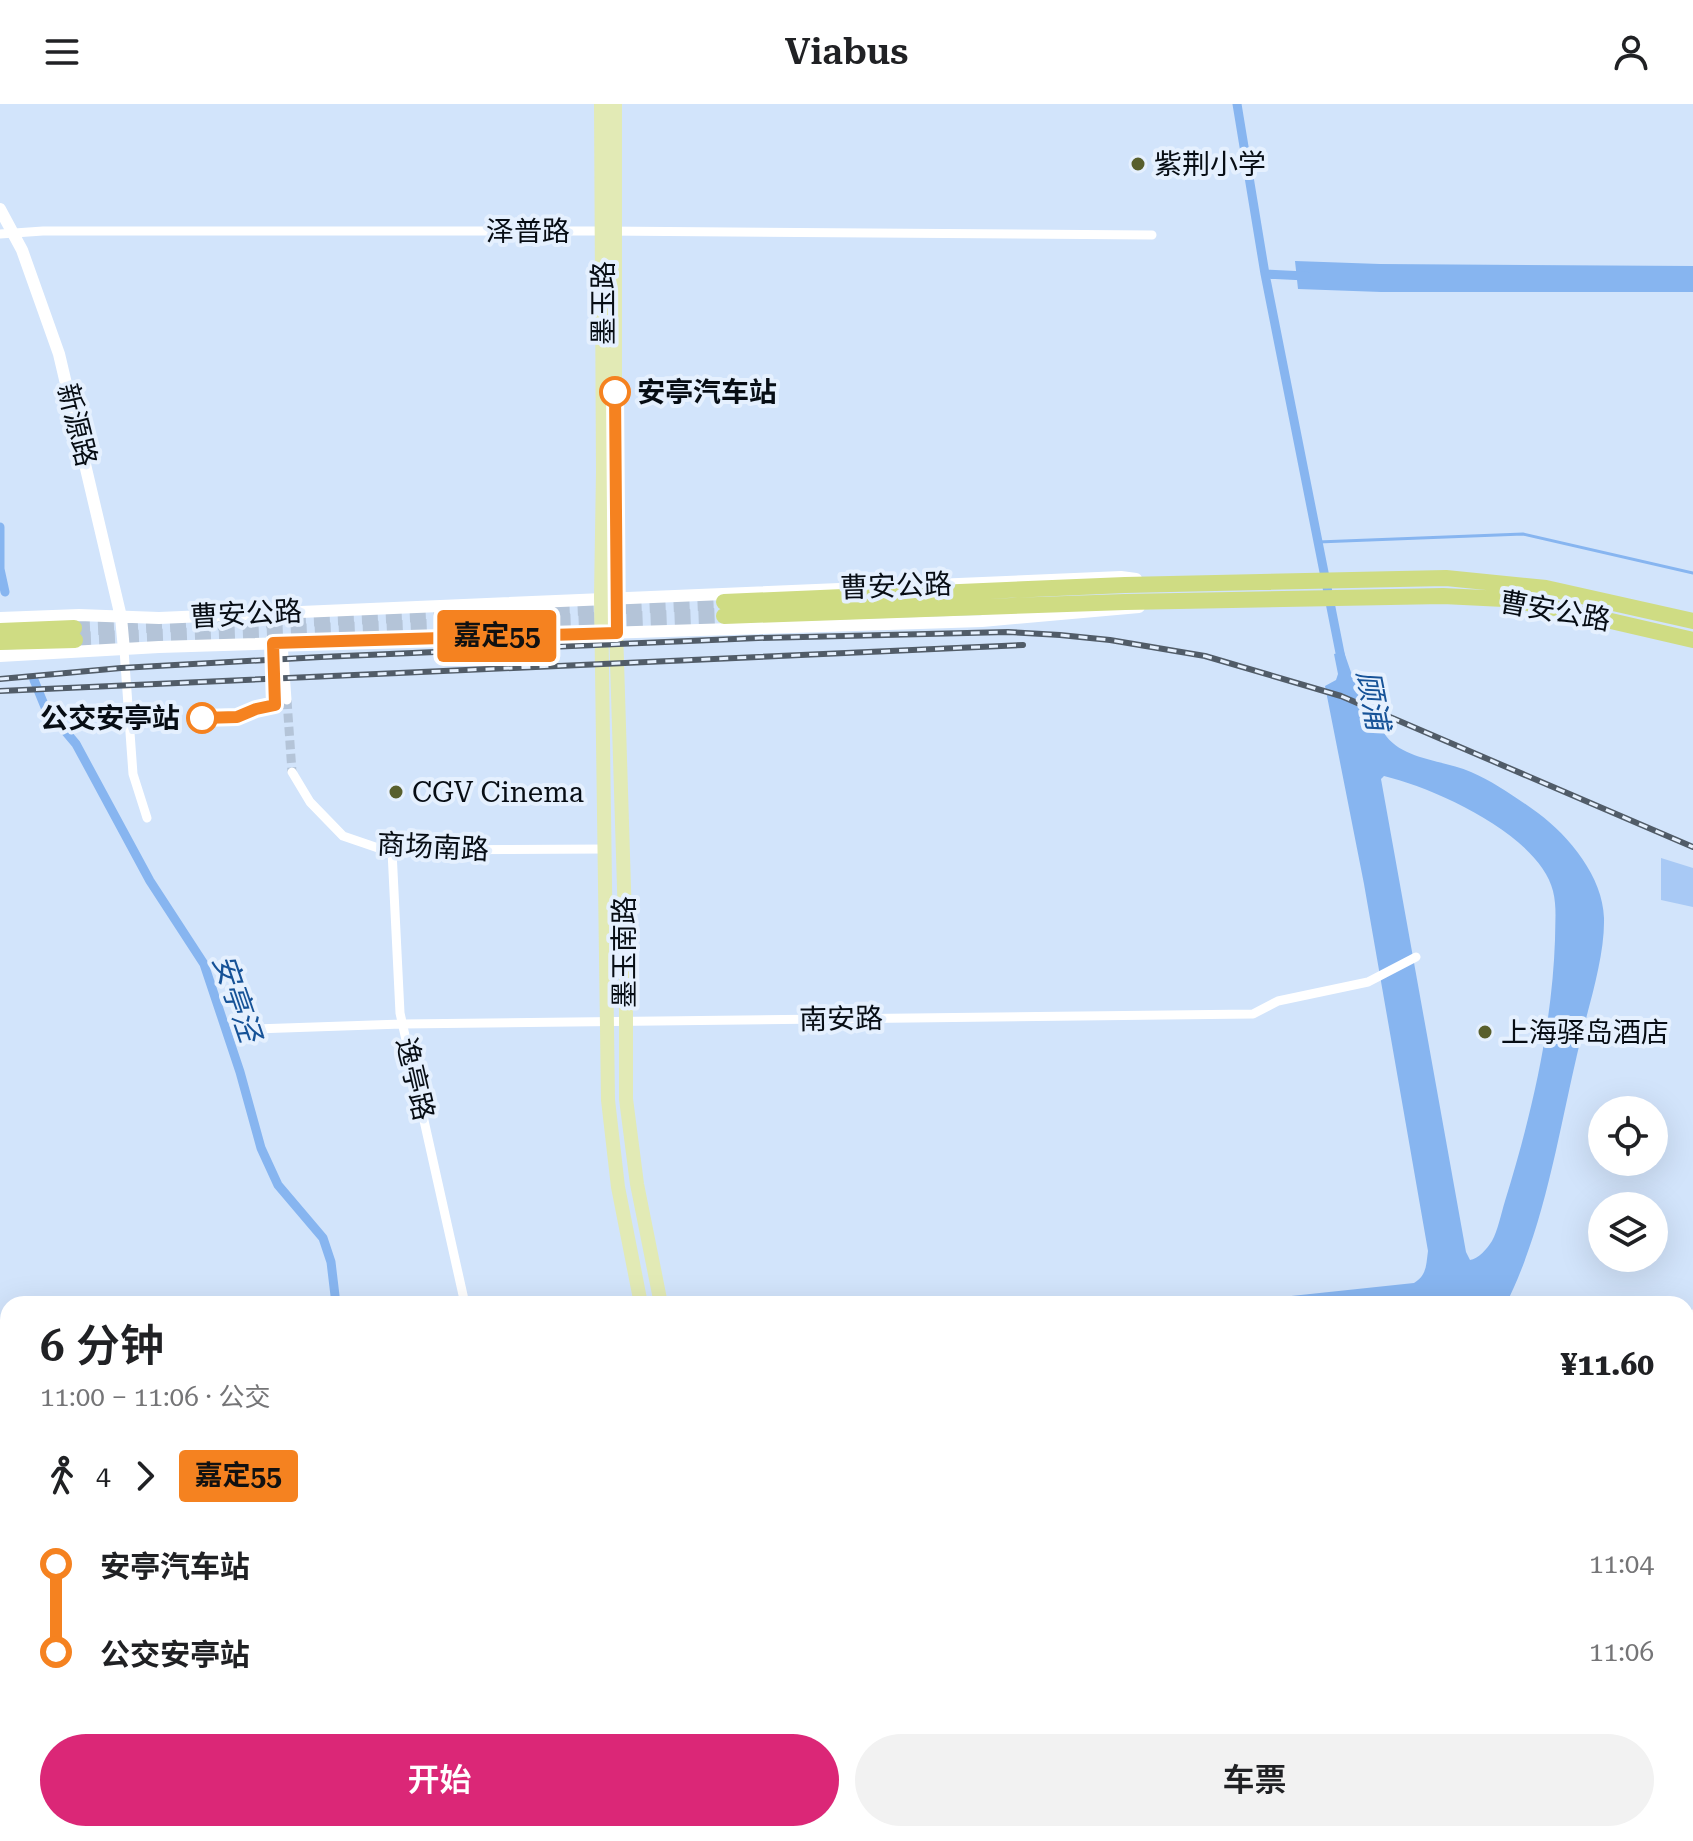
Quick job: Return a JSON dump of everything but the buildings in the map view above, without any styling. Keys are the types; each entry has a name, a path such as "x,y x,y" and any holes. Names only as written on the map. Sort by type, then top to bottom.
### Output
{"highway":[{"name":"曹安公路","path":"1693,621 1546,588 1446,578 1176,584 724,609 1443,596 1504,599 1559,608 1693,640"},
{"path":"0,631 75,634 0,642"}],"main road":[{"name":"墨玉路","path":"601,104 609,231"},
{"name":"墨玉路","path":"608,597 609,231 615,104"},
{"name":"新源路","path":"0,209 14,232 38,291 63,366 121,617 124,650"},
{"name":"曹安公路","path":"0,618 159,618 1121,577 1176,584"},
{"name":"墨玉南路","path":"608,597 626,952 626,1099 630,1141 659,1296"},
{"name":"曹安公路","path":"0,656 283,643 982,621 1120,611 1175,601"},
{"name":"墨玉南路","path":"610,633 606,849 611,1141 639,1296"}],"street":[{"name":"泽普路","path":"0,234 609,231 1152,235"},
{"path":"283,643 287,700"},
{"path":"124,650 133,774 147,818"},
{"name":"商场南路","path":"292,772 310,802 343,836 392,851 606,849"},
{"name":"逸亭路","path":"392,851 402,1024 463,1296"},
{"name":"南安路","path":"255,1029 402,1024 1253,1014 1278,1001 1379,978 1416,957"}],"shaded area":[{"path":"1295,261 1693,266 1693,292 1298,289"},
{"path":"1344,652 1353,678 1363,677 1377,720 1392,742 1412,754 1480,776 1538,813 1572,846 1598,888 1604,918 1599,964 1550,1176 1531,1242 1510,1296 1291,1296 1414,1283 1424,1273 1428,1251 1364,884 1325,686 1336,680 1338,674 1334,654","holes":["1384,776 1430,791 1483,817 1507,834 1544,871 1554,897 1555,940 1550,1006 1531,1105 1496,1232 1485,1250 1470,1260 1466,1252 1381,779"]},
{"path":"1661,858 1693,868 1693,907 1661,900"}],"waterway":[{"name":"顾浦","path":"1237,104 1265,274 1342,663"},
{"path":"1265,274 1306,276"},
{"name":"安亭泾","path":"0,527 0,569 5,592"},
{"path":"1318,542 1523,534 1693,573"},
{"name":"安亭泾","path":"34,680 45,707 76,744 150,881 204,964 240,1072 261,1148 278,1185 323,1238 331,1262 335,1296"}],"tunnel":[{"path":"74,628 724,602"},
{"path":"75,640 724,616"},
{"path":"287,700 292,772"}],"railway":[{"path":"0,679 121,668 321,657 758,638 1008,632 1060,635 1205,656 1341,696 1693,847"},
{"path":"0,691 1023,645"}],"bus line":[{"name":"嘉定55","path":"202,718 237,717 275,705 273,643 617,633 615,392"}],"place":[{"name":"紫荆小学","path":"1138,164"},
{"name":"安亭汽车站","path":"615,392"},
{"name":"公交安亭站","path":"202,718"},
{"name":"CGV Cinema","path":"396,792"},
{"name":"上海驿岛酒店","path":"1485,1032"}]}
